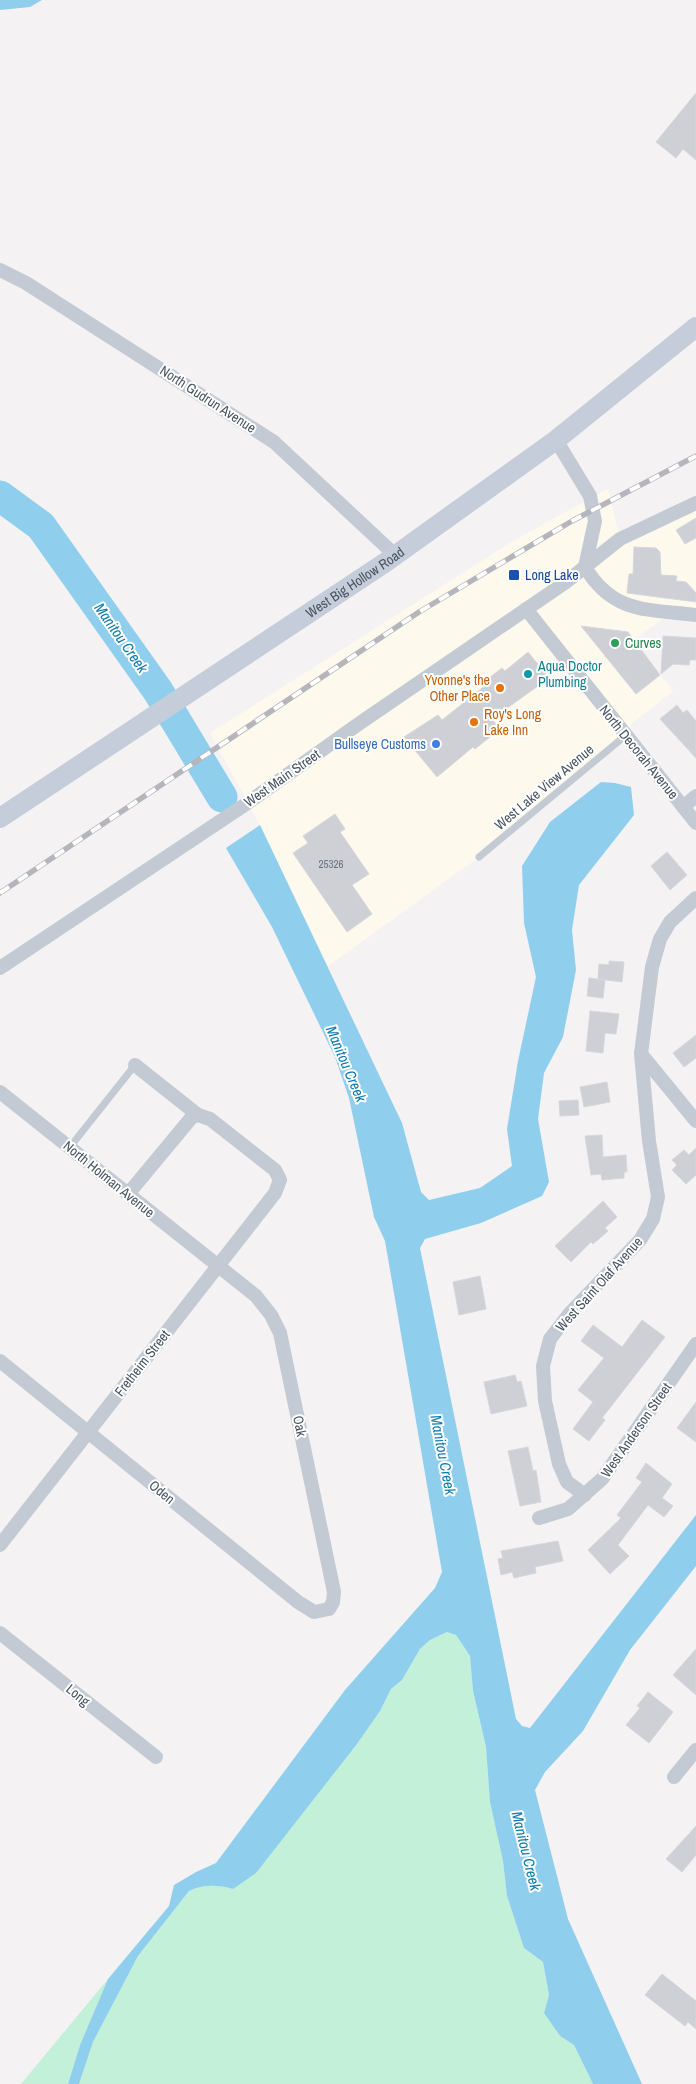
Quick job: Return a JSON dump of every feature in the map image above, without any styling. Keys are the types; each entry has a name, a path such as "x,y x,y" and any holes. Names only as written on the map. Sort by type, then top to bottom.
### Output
{"main road":[{"name":"West Big Hollow Road","path":"5,815 395,555 556,440 696,327"}],"street":[{"name":"North Gudrun Avenue","path":"0,270 34,288 274,442 395,555"},
{"path":"556,440 590,496 595,521 585,567 596,586 614,600 630,606 696,615"},
{"name":"West Main Street","path":"0,968 246,804 526,609 585,567 620,539 696,503"},
{"name":"North Decorah Avenue","path":"526,609 696,823"},
{"path":"683,807 696,796"},
{"name":"West Saint Olaf Avenue","path":"585,1495 567,1482 559,1464 545,1401 543,1366 550,1339 570,1313 640,1240 653,1219 658,1198 648,1141 641,1054 652,967 660,939 670,922 696,898"},
{"path":"641,1054 696,1121"},
{"path":"128,1194 192,1118 198,1115 135,1065"},
{"name":"North Holman Avenue","path":"0,1092 218,1266"},
{"name":"Fretheim Street","path":"0,1545 275,1193 280,1180 275,1170 210,1119 198,1115"},
{"name":"Oak","path":"218,1266 256,1296 271,1315 280,1333 334,1592 333,1602 329,1609"},
{"name":"West Anderson Street","path":"539,1518 561,1513 585,1495 615,1463 696,1344"},
{"name":"Oden","path":"0,1361 298,1602 314,1612 329,1609"},
{"name":"Long","path":"0,1633 156,1757"},
{"path":"674,1777 696,1750"}],"lane":[{"name":"West Lake View Avenue","path":"479,857 625,736"},
{"path":"70,1147 135,1065"}],"shaded area":[{"path":"608,489 620,539 696,503 696,614 672,612 634,640 673,691 633,723 625,736 479,857 328,966 260,825 210,733 518,538"}],"green space":[{"path":"447,1632 456,1635 470,1656 473,1691 486,1747 490,1802 503,1861 507,1896 524,1948 543,1962 549,1995 544,2013 560,2036 574,2045 593,2084 79,2084 93,2042 138,1956 189,1891 211,1886 233,1889 308,1806 357,1744 380,1711 391,1689 402,1680 420,1649 430,1640"},
{"path":"108,1979 80,2045 68,2084 21,2084"}],"water":[{"path":"0,0 42,0 30,7 0,10"},
{"path":"601,782 631,787 634,815 579,885 572,930 576,970 563,1037 544,1073 538,1119 549,1182 542,1196 481,1223 425,1239 420,1248 516,1719 522,1726 530,1728 696,1515 696,1566 630,1650 583,1731 545,1772 535,1790 568,1919 642,2084 593,2084 574,2045 560,2036 544,2013 549,1995 543,1962 524,1948 507,1896 503,1861 490,1802 486,1747 473,1691 470,1656 456,1635 447,1632 430,1640 420,1649 402,1680 391,1689 380,1711 357,1744 256,1873 233,1889 211,1886 189,1891 138,1956 93,2042 79,2084 68,2084 80,2045 108,1979 169,1906 174,1885 216,1863 345,1690 435,1588 442,1572 385,1241 374,1217 349,1098 335,1057 272,927 226,848 260,825 402,1123 421,1192 429,1200 480,1188 512,1166 507,1129 518,1061 536,977 524,923 522,866 550,822"}],"building":[{"path":"696,93 696,160 683,149 676,158 656,142"},
{"path":"696,518 696,538 685,544 676,530"},
{"path":"634,547 656,548 660,552 661,575 677,576 676,581 686,582 696,593 696,602 627,593 629,574 633,574"},
{"path":"581,626 628,632 660,675 636,694"},
{"path":"663,636 696,638 696,660 690,660 689,665 673,664 661,674"},
{"path":"528,652 549,678 492,719 500,729 475,749 473,747 437,777 404,737 438,715 442,720 491,681 489,678 502,668 505,671"},
{"path":"677,705 683,713 687,710 696,721 696,758 660,719"},
{"path":"335,814 345,829 340,832 369,874 352,885 372,914 347,932 293,853 308,843 303,836"},
{"path":"667,852 687,875 670,890 651,866"},
{"path":"609,961 624,962 622,982 598,979 599,964 609,965"},
{"path":"589,978 605,980 603,998 587,996"},
{"path":"590,1011 619,1014 616,1034 605,1033 603,1053 586,1051"},
{"path":"696,1035 696,1058 684,1067 673,1053"},
{"path":"607,1082 610,1102 584,1107 580,1087"},
{"path":"578,1100 579,1115 560,1116 559,1101"},
{"path":"602,1135 603,1157 626,1155 627,1172 624,1172 624,1178 602,1180 601,1174 591,1175 585,1136"},
{"path":"696,1148 696,1175 686,1184 672,1170 677,1165 672,1160 684,1150 689,1155"},
{"path":"603,1201 617,1217 605,1228 608,1231 593,1244 591,1242 571,1262 555,1246"},
{"path":"480,1276 486,1309 459,1315 453,1282"},
{"path":"642,1320 665,1337 602,1418 605,1420 589,1441 573,1429 593,1402 578,1390 604,1358 581,1341 593,1325 622,1347"},
{"path":"515,1375 517,1382 521,1381 527,1406 491,1414 484,1382"},
{"path":"696,1402 696,1442 677,1428"},
{"path":"528,1447 533,1471 536,1470 541,1502 520,1506 508,1451"},
{"path":"646,1463 672,1484 662,1498 673,1506 664,1517 648,1505 618,1545 629,1556 610,1574 588,1550 621,1518 617,1515 642,1482 636,1478"},
{"path":"558,1541 563,1561 535,1567 536,1573 514,1578 512,1572 501,1575 498,1559 503,1558 501,1551"},
{"path":"696,1649 696,1695 673,1675"},
{"path":"648,1692 673,1712 649,1743 626,1725 640,1708 637,1706"},
{"path":"696,1826 696,1855 682,1872 666,1859"},
{"path":"662,1974 696,2001 696,2029 688,2022 685,2026 645,1995"}],"waterway":[{"name":"Manitou Creek","path":"0,496 41,526 158,691 222,797"}],"railway":[{"path":"0,893 419,612 572,521 696,456"}],"place":[{"name":"Long Lake","path":"514,575"},
{"name":"Curves","path":"615,643"},
{"name":"Aqua Doctor Plumbing","path":"528,674"},
{"name":"Yvonne's the Other Place","path":"500,688"},
{"name":"Roy's Long Lake Inn","path":"474,722"},
{"name":"Bullseye Customs","path":"436,744"}]}
